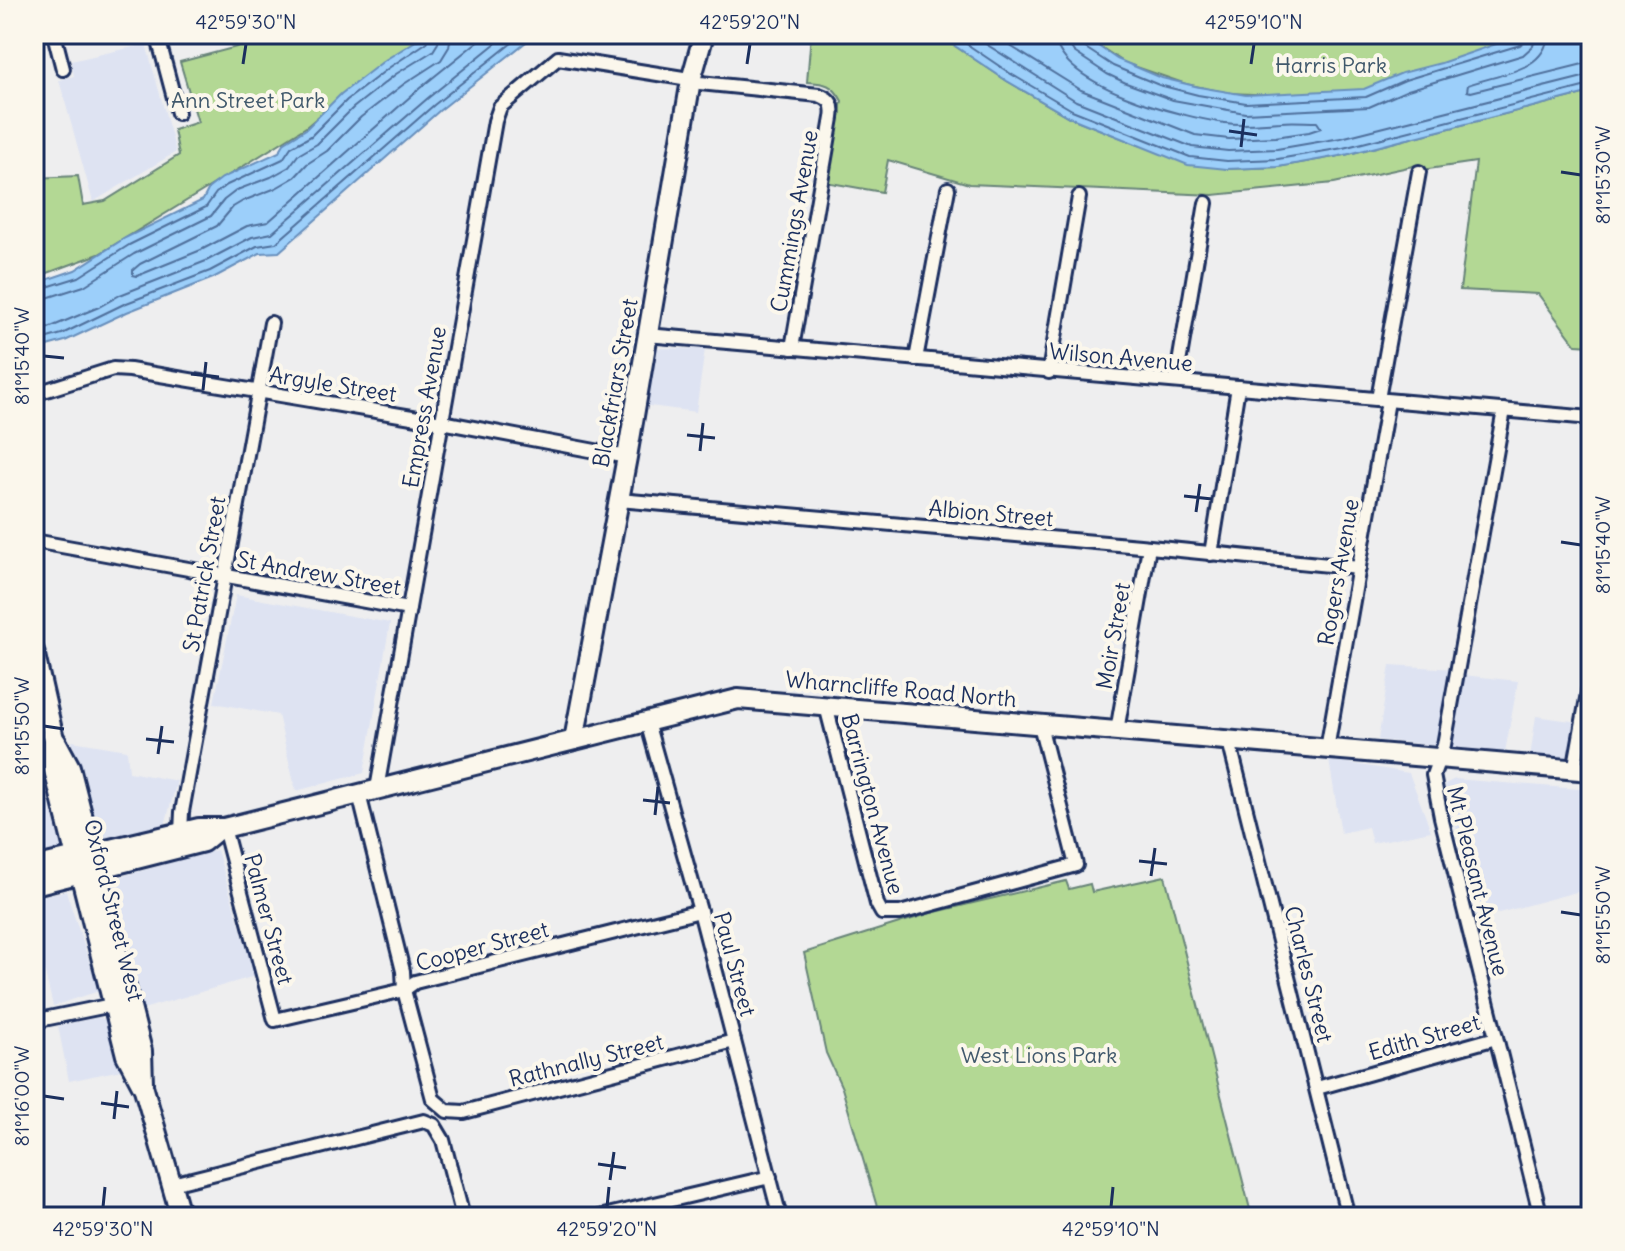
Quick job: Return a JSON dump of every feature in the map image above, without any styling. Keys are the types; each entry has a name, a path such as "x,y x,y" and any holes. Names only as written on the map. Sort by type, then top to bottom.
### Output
{"main road":[{"name":"Blackfriars Street","path":"574,740 627,457 691,80 704,34"},
{"name":"Oxford Street West","path":"34,651 39,695 54,739 54,770 86,863 121,1003 142,1051 144,1089 181,1217"},
{"name":"Wharncliffe Road North","path":"34,885 86,863 181,832 222,828 738,699 1582,771"},
{"name":"Wharncliffe Road North","path":"34,867 86,863 203,842 222,828"}],"street":[{"path":"54,34 63,69"},
{"path":"157,34 178,113"},
{"name":"Empress Avenue","path":"447,1111 433,1099 404,990 403,971 368,792 409,609 495,121 500,107 558,58 691,80"},
{"name":"Cummings Avenue","path":"691,80 819,95 831,102 832,118 792,348"},
{"name":"Rogers Avenue","path":"1327,749 1359,568 1419,172"},
{"path":"916,359 948,189"},
{"path":"1049,372 1079,197"},
{"path":"1176,381 1206,203"},
{"name":"St Patrick Street","path":"181,832 182,812 271,323"},
{"name":"Wilson Avenue","path":"647,335 1591,418"},
{"name":"Argyle Street","path":"34,394 113,369 130,370 442,422 627,457"},
{"path":"1211,554 1238,387"},
{"name":"Mt Pleasant Avenue","path":"1504,410 1444,745 1433,775 1541,1217"},
{"name":"Albion Street","path":"619,500 1359,568"},
{"name":"St Andrew Street","path":"34,541 409,609"},
{"name":"Moir Street","path":"1117,731 1149,547"},
{"path":"1582,771 1591,676"},
{"name":"Barrington Avenue","path":"826,706 877,904 882,913 900,913 1076,865 1040,725"},
{"name":"Paul Street","path":"647,722 780,1217"},
{"name":"Charles Street","path":"1229,741 1348,1217"},
{"name":"Palmer Street","path":"222,828 275,1020"},
{"name":"Cooper Street","path":"275,1020 404,990 415,982 700,911"},
{"path":"34,1021 121,1003"},
{"name":"Edith Street","path":"1317,1088 1496,1038"},
{"name":"Rathnally Street","path":"447,1111 464,1112 734,1041"},
{"path":"172,1184 424,1121 434,1125 443,1140 463,1217"},
{"path":"599,1217 770,1177"}],"shaded area":[{"path":"146,44 176,152 93,202 59,80 74,76 71,61"},
{"path":"653,348 705,349 696,412 642,405"},
{"path":"236,595 390,623 364,773 296,791 278,715 214,703"},
{"path":"1390,665 1454,669 1463,675 1518,681 1505,752 1378,740"},
{"path":"1591,697 1591,758 1530,757 1536,716 1578,722"},
{"path":"72,741 127,750 129,772 177,781 165,825 98,839"},
{"path":"34,753 63,851 34,859"},
{"path":"1329,760 1409,773 1431,831 1372,843 1368,827 1341,833"},
{"path":"1455,779 1591,790 1591,888 1480,918 1445,784"},
{"path":"217,850 255,976 143,1009 108,880"},
{"path":"66,891 99,991 53,1006 40,953 34,954 34,897"},
{"path":"98,1017 107,1020 121,1070 69,1081 58,1026"}],"green space":[{"name":"Ann Street Park","path":"286,34 427,34 372,71 306,127 242,167 99,254 34,278 34,178 78,176 83,205 105,201 179,155 174,130 198,122 180,62"},
{"path":"811,34 937,34 1007,81 1069,117 1139,145 1227,169 1278,167 1345,155 1591,92 1591,346 1576,345 1538,294 1460,290 1476,162 1422,170 1413,166 1334,183 1213,195 969,184 888,160 882,192 825,182 842,101 828,86 807,82"},
{"name":"Harris Park","path":"1081,34 1538,34 1343,98 1229,93 1186,84 1125,63"},
{"name":"West Lions Park","path":"1165,876 1252,1217 880,1217 842,1088 826,1053 804,953 931,913 1066,881 1069,889 1090,884 1092,892"}],"water":[{"path":"427,34 536,34 439,111 279,252 260,253 213,278 47,346 34,357 34,284 75,270 125,238 203,200 209,188 222,178 279,152 285,142 306,129 341,94 385,60"},
{"path":"937,34 1081,34 1117,59 1162,78 1246,95 1364,89 1402,73 1525,34 1591,34 1591,92 1345,155 1278,167 1227,169 1188,165 1069,117 1007,81"}]}
